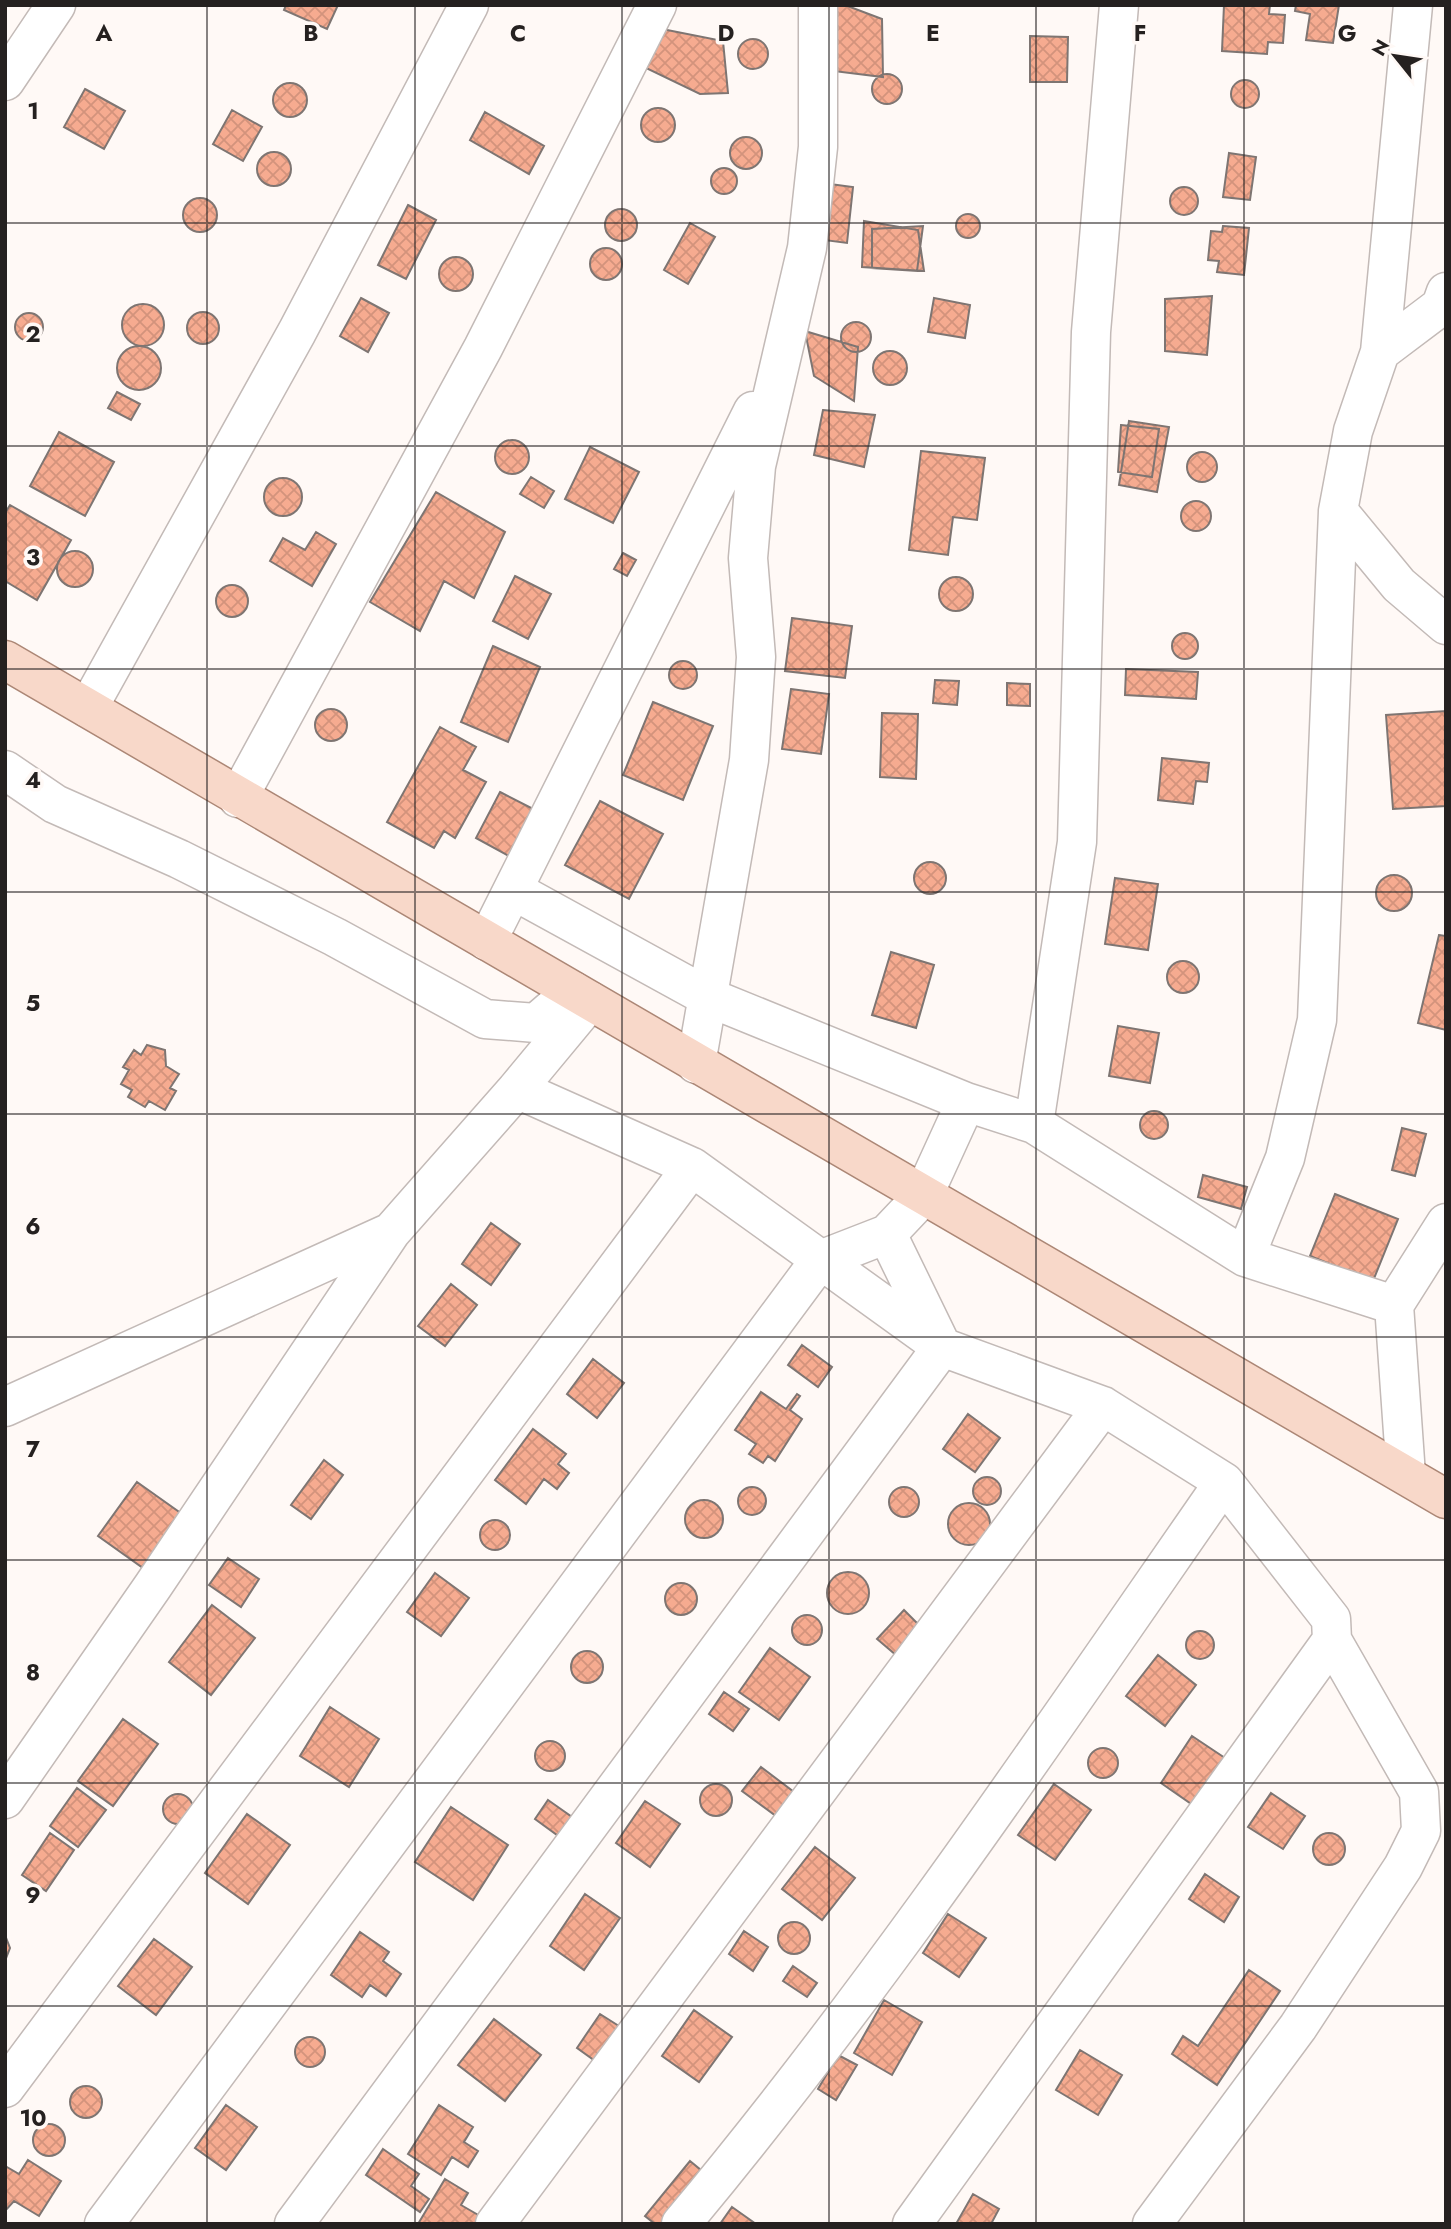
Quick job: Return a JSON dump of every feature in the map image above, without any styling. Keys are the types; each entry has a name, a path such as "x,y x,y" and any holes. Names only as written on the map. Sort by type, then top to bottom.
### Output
{"main road":[{"path":"5,660 923,1196 1214,1361 1446,1499"}],"street":[{"path":"5,81 56,5"},
{"path":"88,708 297,332 469,5"},
{"path":"238,798 483,348 657,5"},
{"path":"696,1064 749,760 756,657 748,558 756,466 807,248 818,147 818,5"},
{"path":"1034,1124 1077,842 1091,332 1119,5"},
{"path":"1245,1257 1285,1158 1317,1020 1338,511 1353,431 1380,352 1413,5"},
{"path":"1380,352 1441,306 1446,292"},
{"path":"487,941 785,348"},
{"path":"1338,511 1399,585 1446,625"},
{"path":"5,770 55,804 179,859 335,937 485,1019 536,1023 581,996"},
{"path":"513,890 708,997 966,1102 1034,1124 1245,1257 1394,1304"},
{"path":"5,1799 153,1587 391,1232 517,1088 581,996"},
{"path":"517,1088 692,1167 942,1347 1103,1406 1224,1482 1331,1619 1332,1640 1419,1792 1421,1831 1403,1867 1298,2027 1152,2224"},
{"path":"104,2224 820,1260 887,1234 923,1196 966,1102"},
{"path":"5,2088 692,1167"},
{"path":"1406,1475 1394,1304 1446,1223"},
{"path":"5,1407 391,1232"},
{"path":"887,1234 942,1347"},
{"path":"294,2224 942,1347"},
{"path":"495,2224 1103,1406"},
{"path":"681,2224 777,2109 937,1896 1224,1482"},
{"path":"912,2224 1332,1640"}],"building":[{"path":"286,5 338,5 327,29 284,10"},
{"path":"833,5 845,5 882,19 883,77 825,70"},
{"path":"1224,5 1270,5 1269,14 1285,15 1283,43 1268,42 1267,54 1222,51"},
{"path":"1296,5 1339,5 1333,43 1306,40 1310,14 1295,11"},
{"path":"657,28 723,41 728,93 700,94 646,68"},
{"path":"1030,36 1068,37 1067,82 1030,82"},
{"path":"753,39 759,40 767,48 767,60 759,68 753,69 747,68 739,60 738,54 739,48 747,40"},
{"path":"887,74 898,78 902,89 898,100 887,104 876,100 872,89 876,78"},
{"path":"1245,80 1255,84 1259,94 1255,104 1245,108 1235,104 1231,94 1235,84"},
{"path":"290,83 302,88 307,100 302,112 290,117 278,112 273,100 278,88"},
{"path":"85,89 125,111 104,149 64,127"},
{"path":"658,108 670,113 675,125 670,137 658,142 646,137 641,125 646,113"},
{"path":"232,110 262,127 243,161 213,144"},
{"path":"485,112 544,146 529,174 470,140"},
{"path":"746,137 758,141 762,153 758,165 746,169 734,165 730,153 734,141"},
{"path":"274,152 286,157 291,169 286,181 274,186 262,181 257,169 262,157"},
{"path":"1229,153 1256,157 1250,200 1223,197"},
{"path":"724,168 733,172 737,181 733,190 724,194 715,190 711,181 715,172"},
{"path":"830,184 853,187 847,243 824,240"},
{"path":"1184,187 1194,191 1198,201 1194,211 1184,215 1174,211 1170,201 1174,191"},
{"path":"200,198 212,203 217,215 212,227 200,232 188,227 183,215 188,203"},
{"path":"408,205 436,220 406,279 378,265"},
{"path":"621,209 633,213 637,225 633,237 621,241 609,237 605,225 609,213"},
{"path":"968,214 977,217 980,226 977,235 968,238 959,235 956,226 959,217"},
{"path":"864,221 918,230 924,271 862,267"},
{"path":"690,223 715,237 688,284 664,270"},
{"path":"923,226 917,271 872,268 872,229"},
{"path":"1223,226 1249,228 1244,275 1217,272 1219,261 1208,260 1211,231 1222,232"},
{"path":"606,248 618,252 622,264 618,276 606,280 594,276 590,264 594,252"},
{"path":"456,257 468,262 473,274 468,286 456,291 444,286 439,274 444,262"},
{"path":"1212,296 1207,355 1165,351 1165,299"},
{"path":"361,298 389,313 368,352 340,336"},
{"path":"934,298 970,305 965,338 928,332"},
{"path":"143,304 158,310 164,325 158,340 143,346 128,340 122,325 128,310"},
{"path":"203,312 214,317 219,328 214,339 203,344 192,339 187,328 192,317"},
{"path":"29,313 39,317 43,327 39,337 29,341 19,337 15,327 19,317"},
{"path":"856,322 866,327 871,337 866,347 856,352 846,347 841,337 846,327"},
{"path":"805,331 858,347 854,401 814,376"},
{"path":"139,346 154,353 161,368 154,383 139,390 124,383 117,368 124,353"},
{"path":"890,351 902,356 907,368 902,380 890,385 878,380 873,368 878,356"},
{"path":"117,392 140,404 131,420 108,408"},
{"path":"823,410 875,415 864,467 814,455"},
{"path":"1129,421 1169,427 1157,492 1119,485"},
{"path":"1121,425 1159,429 1152,477 1118,472"},
{"path":"59,432 114,462 85,516 30,486"},
{"path":"512,440 524,445 529,457 524,469 512,474 500,469 495,457 500,445"},
{"path":"590,447 639,472 613,523 565,499"},
{"path":"921,451 985,458 977,520 953,517 948,555 909,550"},
{"path":"1202,452 1213,456 1217,467 1213,478 1202,482 1191,478 1187,467 1191,456"},
{"path":"531,477 554,491 544,508 520,494"},
{"path":"283,478 296,484 302,497 296,510 283,516 270,510 264,497 270,484"},
{"path":"436,492 505,532 474,598 444,581 420,631 370,602"},
{"path":"1196,501 1206,506 1211,516 1206,526 1196,531 1186,526 1181,516 1186,506"},
{"path":"10,505 71,540 37,600 5,581 5,513"},
{"path":"316,532 336,544 312,586 270,561 283,538 305,550"},
{"path":"75,551 87,557 93,569 87,581 75,587 63,581 57,569 63,557"},
{"path":"623,553 636,560 627,576 614,569"},
{"path":"515,576 551,594 528,639 493,621"},
{"path":"956,577 968,582 973,594 968,606 956,611 944,606 939,594 944,582"},
{"path":"232,585 243,590 248,601 243,612 232,617 221,612 216,601 221,590"},
{"path":"792,618 852,626 845,678 785,671"},
{"path":"1185,633 1194,637 1198,646 1194,655 1185,659 1176,655 1172,646 1176,637"},
{"path":"493,646 540,667 508,742 461,722"},
{"path":"683,661 693,665 697,675 693,685 683,689 673,685 669,675 673,665"},
{"path":"1126,669 1198,672 1196,699 1125,695"},
{"path":"935,680 959,681 957,705 933,703"},
{"path":"1007,683 1030,684 1030,706 1007,705"},
{"path":"791,689 829,694 821,754 782,749"},
{"path":"653,702 713,726 683,800 623,775"},
{"path":"331,709 342,714 347,725 342,736 331,741 320,736 315,725 320,714"},
{"path":"1446,711 1446,806 1393,809 1386,715"},
{"path":"882,713 918,714 916,779 880,777"},
{"path":"440,727 476,747 463,770 486,782 455,838 444,831 434,848 387,822"},
{"path":"1162,758 1209,763 1207,782 1196,781 1193,804 1158,800"},
{"path":"500,792 541,813 516,860 476,838"},
{"path":"600,801 663,834 629,899 565,865"},
{"path":"930,862 941,867 946,878 941,889 930,894 919,889 914,878 919,867"},
{"path":"1394,875 1406,881 1412,893 1406,905 1394,911 1382,905 1376,893 1382,881"},
{"path":"1115,878 1158,884 1148,950 1105,944"},
{"path":"1439,935 1446,936 1446,1030 1418,1023"},
{"path":"891,952 934,965 916,1028 872,1015"},
{"path":"1183,961 1194,966 1199,977 1194,988 1183,993 1172,988 1167,977 1172,966"},
{"path":"1118,1026 1159,1033 1150,1083 1109,1076"},
{"path":"147,1045 165,1050 166,1066 179,1074 170,1088 176,1091 165,1110 149,1101 145,1107 128,1097 132,1090 121,1084 129,1070 123,1067 134,1050 141,1055"},
{"path":"1154,1111 1164,1115 1168,1125 1164,1135 1154,1139 1144,1135 1140,1125 1144,1115"},
{"path":"1402,1128 1426,1134 1415,1176 1392,1170"},
{"path":"1203,1175 1247,1187 1241,1209 1198,1197"},
{"path":"1335,1194 1398,1219 1373,1281 1310,1256"},
{"path":"491,1223 520,1244 491,1285 462,1264"},
{"path":"451,1284 477,1305 445,1346 418,1326"},
{"path":"802,1345 832,1367 818,1387 788,1365"},
{"path":"593,1359 624,1383 597,1418 567,1394"},
{"path":"761,1392 786,1409 797,1394 800,1396 790,1410 802,1419 775,1461 768,1456 763,1463 749,1454 756,1444 735,1430"},
{"path":"968,1414 1000,1438 975,1472 943,1449"},
{"path":"533,1429 566,1454 558,1464 569,1473 557,1489 544,1479 526,1504 495,1480"},
{"path":"324,1460 343,1475 311,1519 291,1505"},
{"path":"987,1477 997,1481 1001,1491 997,1501 987,1505 977,1501 973,1491 977,1481"},
{"path":"137,1482 182,1514 143,1568 98,1536"},
{"path":"752,1487 762,1491 766,1501 762,1511 752,1515 742,1511 738,1501 742,1491"},
{"path":"904,1487 915,1491 919,1502 915,1513 904,1517 893,1513 889,1502 893,1491"},
{"path":"704,1500 717,1506 723,1519 717,1532 704,1538 691,1532 685,1519 691,1506"},
{"path":"969,1503 984,1509 990,1524 984,1539 969,1545 954,1539 948,1524 954,1509"},
{"path":"495,1520 506,1524 510,1535 506,1546 495,1550 484,1546 480,1535 484,1524"},
{"path":"228,1558 259,1579 241,1607 209,1585"},
{"path":"848,1572 863,1578 869,1593 863,1608 848,1614 833,1608 827,1593 833,1578"},
{"path":"435,1573 469,1598 441,1636 407,1612"},
{"path":"681,1583 692,1588 697,1599 692,1610 681,1615 670,1610 665,1599 670,1588"},
{"path":"212,1605 255,1638 211,1695 169,1662"},
{"path":"904,1610 921,1627 896,1655 877,1639"},
{"path":"807,1615 818,1619 822,1630 818,1641 807,1645 796,1641 792,1630 796,1619"},
{"path":"1200,1631 1210,1635 1214,1645 1210,1655 1200,1659 1190,1655 1186,1645 1190,1635"},
{"path":"770,1648 810,1677 779,1720 739,1692"},
{"path":"587,1651 599,1655 603,1667 599,1679 587,1683 575,1679 571,1667 575,1655"},
{"path":"1158,1655 1196,1685 1165,1726 1126,1696"},
{"path":"724,1692 749,1709 733,1731 709,1714"},
{"path":"330,1707 379,1739 349,1787 300,1756"},
{"path":"123,1719 158,1744 113,1806 78,1781"},
{"path":"1192,1736 1231,1762 1200,1810 1161,1783"},
{"path":"550,1741 561,1745 565,1756 561,1767 550,1771 539,1767 535,1756 539,1745"},
{"path":"1103,1748 1114,1752 1118,1763 1114,1774 1103,1778 1092,1774 1088,1763 1092,1752"},
{"path":"761,1767 794,1792 776,1816 742,1791"},
{"path":"716,1784 727,1789 732,1800 727,1811 716,1816 705,1811 700,1800 705,1789"},
{"path":"1054,1784 1091,1810 1055,1860 1018,1835"},
{"path":"77,1788 106,1810 78,1847 50,1826"},
{"path":"1271,1793 1305,1816 1283,1849 1248,1827"},
{"path":"178,1794 188,1799 193,1809 188,1819 178,1824 168,1819 163,1809 168,1799"},
{"path":"548,1800 582,1824 568,1843 535,1819"},
{"path":"645,1801 680,1824 650,1867 616,1843"},
{"path":"451,1807 508,1845 473,1900 415,1862"},
{"path":"247,1814 290,1845 248,1904 205,1873"},
{"path":"50,1833 74,1850 46,1891 22,1875"},
{"path":"1329,1833 1340,1838 1345,1849 1340,1860 1329,1865 1318,1860 1313,1849 1318,1838"},
{"path":"815,1847 855,1878 822,1920 782,1889"},
{"path":"1205,1874 1239,1897 1224,1922 1189,1899"},
{"path":"585,1894 620,1918 584,1970 550,1946"},
{"path":"948,1914 986,1938 959,1977 923,1953"},
{"path":"794,1922 805,1927 810,1938 805,1949 794,1954 783,1949 778,1938 783,1927"},
{"path":"744,1931 768,1947 753,1971 729,1954"},
{"path":"360,1932 389,1952 383,1961 401,1974 386,1996 370,1985 362,1997 331,1975"},
{"path":"5,1935 10,1948 5,1961"},
{"path":"154,1939 192,1967 156,2015 118,1986"},
{"path":"793,1966 817,1983 807,1997 783,1981"},
{"path":"1249,1970 1280,1991 1217,2085 1172,2054 1183,2036 1198,2046"},
{"path":"884,2000 922,2022 892,2075 854,2053"},
{"path":"694,2010 732,2037 699,2082 662,2056"},
{"path":"600,2014 622,2028 598,2063 577,2048"},
{"path":"494,2019 541,2055 505,2101 458,2065"},
{"path":"310,2037 321,2041 325,2052 321,2063 310,2067 299,2063 295,2052 299,2041"},
{"path":"1080,2050 1122,2075 1098,2115 1056,2090"},
{"path":"838,2055 857,2065 836,2100 818,2089"},
{"path":"86,2086 97,2091 102,2102 97,2113 86,2118 75,2113 70,2102 75,2091"},
{"path":"226,2105 257,2127 226,2170 195,2148"},
{"path":"439,2105 473,2127 464,2142 478,2151 468,2167 452,2157 441,2175 408,2154"},
{"path":"49,2124 60,2129 65,2140 60,2151 49,2156 38,2151 33,2140 38,2129"},
{"path":"383,2149 419,2174 411,2186 429,2199 420,2212 366,2175"},
{"path":"28,2160 61,2181 39,2216 14,2201 5,2211 5,2166 19,2174"},
{"path":"690,2161 707,2175 667,2224 655,2224 645,2216"},
{"path":"445,2179 468,2193 461,2205 480,2216 475,2224 418,2224"},
{"path":"973,2194 999,2209 991,2224 956,2224"},
{"path":"732,2207 756,2224 720,2224"}]}
